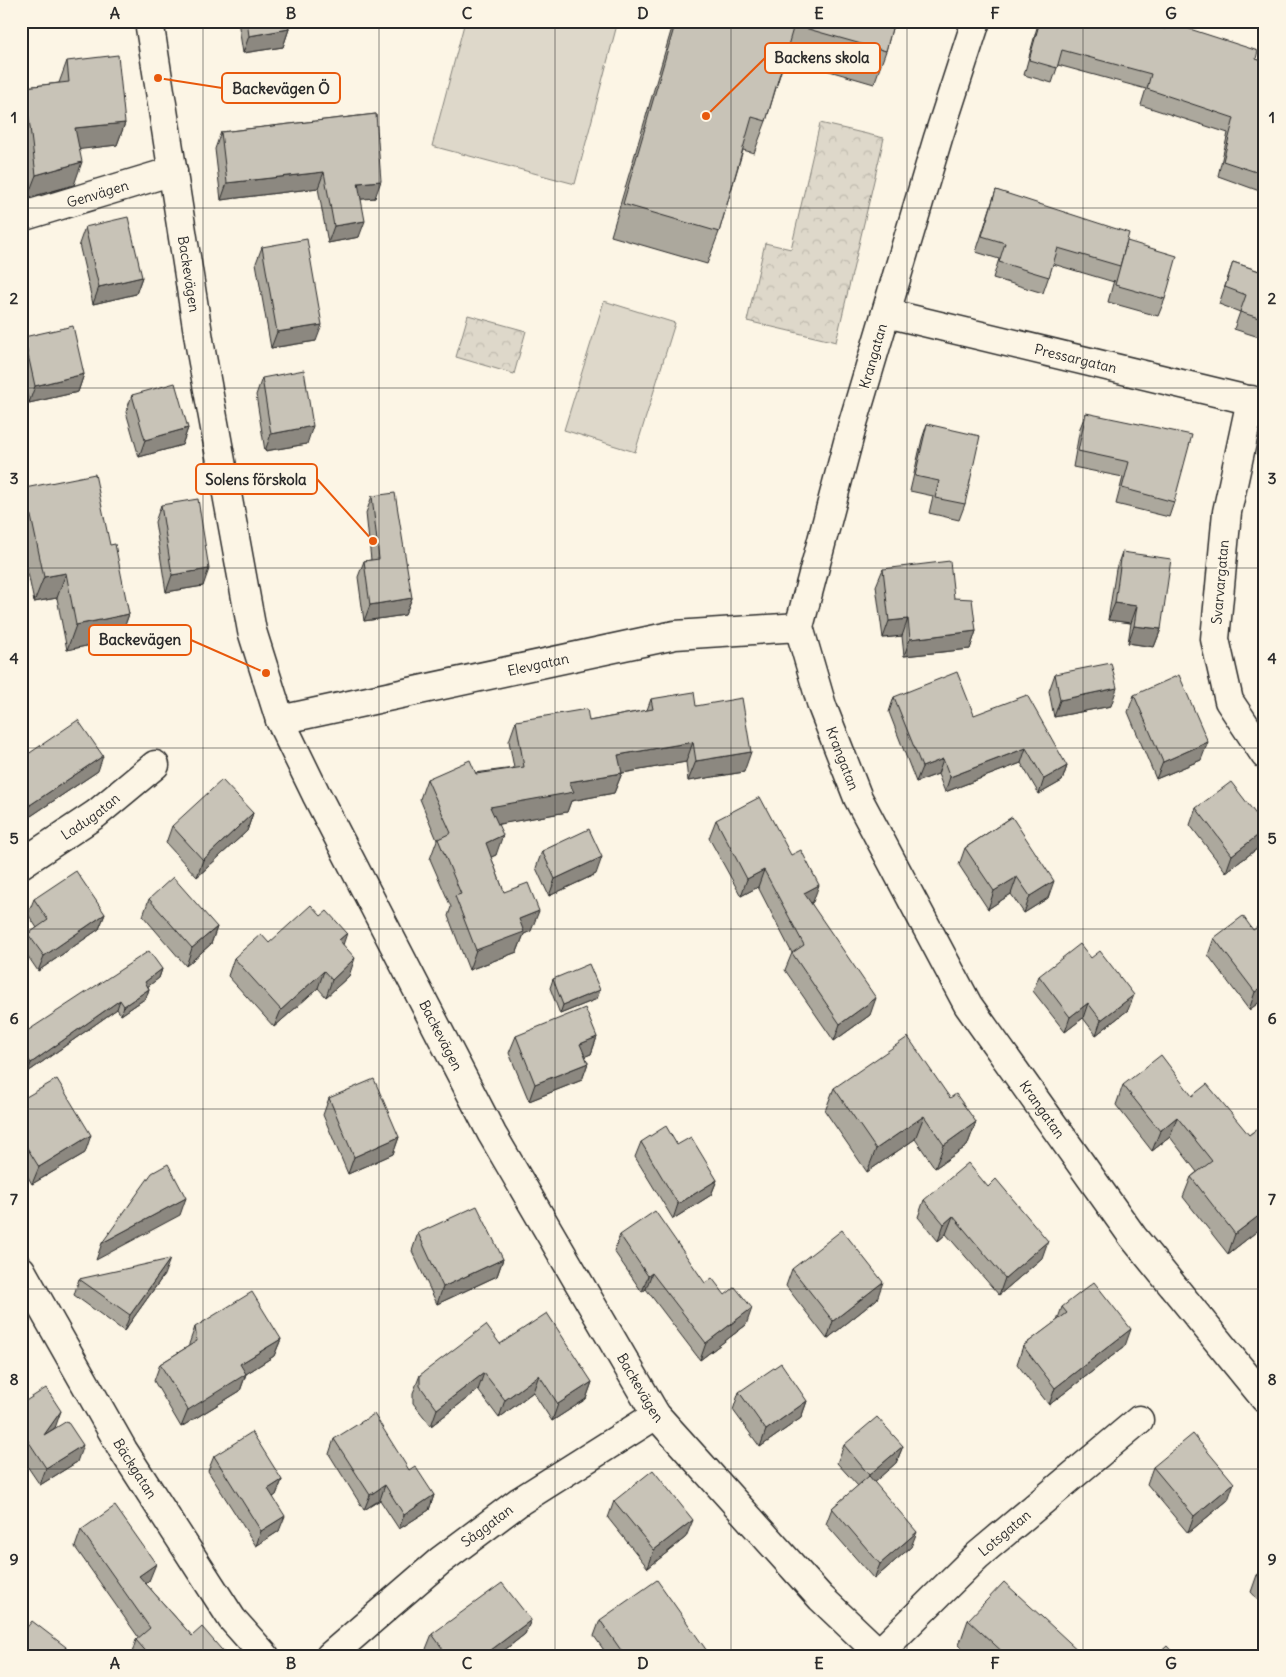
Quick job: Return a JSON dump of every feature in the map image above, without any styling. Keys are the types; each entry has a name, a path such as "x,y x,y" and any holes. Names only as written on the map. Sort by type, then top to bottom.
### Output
{"street":[{"name":"Backevägen","path":"149,21 200,346 252,631 280,720 316,794 492,1134 656,1414 821,1598 879,1655"},
{"name":"Krangatan","path":"976,21 938,138 853,423 799,628 822,706 858,798 968,1005 1133,1237 1265,1399"},
{"name":"Genvägen","path":"21,217 173,171"},
{"name":"Pressargatan","path":"886,313 1258,402"},
{"name":"Svarvargatan","path":"1258,402 1227,512 1215,639 1229,701 1265,754"},
{"name":"Elevgatan","path":"280,720 676,635 799,628"},
{"name":"Ladugatan","path":"21,864 96,814 155,764"},
{"name":"Bäckgatan","path":"21,1270 123,1450 232,1619 265,1656"},
{"name":"Såggatan","path":"330,1656 440,1560 520,1501 656,1414"},
{"name":"Lotsgatan","path":"879,1655 977,1556 1139,1420"}],"green space":[{"path":"465,21 618,21 575,184 432,146"},
{"path":"820,123 884,138 836,342 747,321 765,243 791,249"},
{"path":"604,301 675,323 635,452 564,430"},
{"path":"468,315 526,331 514,374 456,357"}],"building":[{"path":"247,21 288,21 289,29 249,36"},
{"path":"676,21 894,21 886,51 794,25 766,121 752,117 719,232 623,204"},
{"path":"1040,21 1062,21 1069,23 1070,21 1136,21 1165,29 1168,22 1258,51 1256,59 1265,62 1265,175 1223,161 1234,118 1147,89 1151,74 1062,50 1057,68 1029,60"},
{"path":"118,55 125,123 75,128 82,162 36,175 25,87 69,82 67,61"},
{"path":"376,114 381,181 358,183 365,221 334,226 324,172 227,183 221,132"},
{"path":"996,190 1129,233 1120,266 1058,248 1049,277 999,262 1005,243 982,236"},
{"path":"128,217 142,277 99,287 85,227"},
{"path":"307,239 322,325 277,332 262,247"},
{"path":"1127,241 1177,256 1165,299 1115,285"},
{"path":"1233,262 1265,273 1265,320 1240,312 1246,295 1225,287"},
{"path":"73,326 84,374 35,386 24,337"},
{"path":"304,370 313,426 271,434 262,378"},
{"path":"175,383 188,428 145,440 132,395"},
{"path":"1086,413 1192,435 1174,502 1122,488 1129,462 1078,451"},
{"path":"927,424 980,436 965,504 935,498 939,481 915,476"},
{"path":"95,474 110,545 115,544 129,614 76,625 66,573 44,577 25,488"},
{"path":"395,493 412,598 370,605 364,561 379,559 372,496"},
{"path":"198,499 209,569 172,575 161,505"},
{"path":"1122,552 1171,559 1161,629 1134,626 1137,606 1115,603"},
{"path":"950,561 954,598 972,599 976,631 910,639 908,619 889,621 883,569"},
{"path":"1111,663 1117,688 1060,700 1055,674"},
{"path":"957,672 974,715 1027,695 1067,766 1044,779 1026,748 950,777 943,759 922,767 894,697"},
{"path":"1179,675 1208,742 1163,762 1134,695"},
{"path":"694,692 696,706 742,698 751,752 696,761 693,742 618,755 622,773 569,782 574,792 490,807 503,835 486,843 504,892 528,883 539,911 519,919 524,932 476,950 455,896 461,894 438,839 451,833 427,779 470,760 476,774 524,767 516,721 587,709 589,721 653,709 651,699"},
{"path":"78,720 103,756 30,805 21,792 21,759"},
{"path":"222,780 253,813 203,860 172,826"},
{"path":"1231,782 1265,826 1265,830 1232,855 1196,808"},
{"path":"760,797 791,855 801,850 819,885 804,893 876,998 840,1024 792,953 804,945 764,870 747,879 716,820"},
{"path":"1012,817 1054,881 1030,896 1017,877 994,891 965,848"},
{"path":"589,829 602,857 555,879 542,851"},
{"path":"76,871 105,914 44,956 28,934 48,920 34,899"},
{"path":"173,877 217,927 192,948 149,899"},
{"path":"311,905 321,916 327,911 347,933 339,940 355,958 332,980 324,971 281,1010 234,958 261,934 269,943"},
{"path":"1243,916 1253,930 1265,922 1265,985 1255,992 1214,938"},
{"path":"1080,944 1091,958 1100,951 1134,995 1101,1020 1088,1003 1070,1017 1039,976"},
{"path":"149,951 162,969 145,982 149,989 124,1006 120,1000 31,1063 21,1049 21,1035"},
{"path":"589,964 600,990 563,1005 553,979"},
{"path":"585,1008 597,1037 580,1044 588,1063 535,1084 516,1036"},
{"path":"908,1037 950,1098 956,1094 976,1122 944,1145 924,1116 876,1149 834,1088"},
{"path":"1161,1055 1192,1096 1207,1084 1249,1135 1265,1123 1265,1211 1235,1234 1191,1177 1212,1161 1177,1117 1160,1131 1123,1085"},
{"path":"57,1079 91,1135 39,1167 21,1138 21,1100"},
{"path":"374,1079 399,1137 354,1157 329,1098"},
{"path":"666,1126 677,1145 691,1137 717,1180 678,1204 641,1142"},
{"path":"968,1163 988,1187 996,1179 1048,1241 1005,1278 953,1216 944,1224 924,1200"},
{"path":"168,1164 186,1198 102,1243 152,1173"},
{"path":"477,1206 503,1259 443,1287 418,1233"},
{"path":"655,1211 705,1283 712,1278 725,1295 735,1287 752,1308 706,1343 652,1273 648,1276 620,1235"},
{"path":"842,1230 883,1282 833,1321 792,1269"},
{"path":"170,1259 130,1315 79,1279"},
{"path":"1094,1282 1131,1329 1055,1388 1023,1346 1067,1313 1062,1307"},
{"path":"252,1292 281,1339 240,1364 246,1374 188,1410 160,1364 197,1341 195,1327"},
{"path":"547,1313 592,1382 558,1404 539,1375 505,1400 484,1373 437,1409 420,1386 420,1375 486,1325 500,1344"},
{"path":"781,1363 807,1401 766,1430 739,1392"},
{"path":"46,1388 61,1411 44,1435 67,1421 83,1445 46,1468 21,1430 21,1404"},
{"path":"374,1414 409,1470 415,1466 434,1495 404,1515 385,1485 370,1495 334,1439"},
{"path":"877,1417 903,1446 869,1475 844,1445"},
{"path":"252,1432 282,1480 268,1489 285,1516 261,1531 214,1456"},
{"path":"1193,1434 1234,1483 1194,1516 1153,1467"},
{"path":"653,1470 693,1520 654,1550 614,1501"},
{"path":"869,1476 917,1532 880,1564 832,1508"},
{"path":"115,1506 156,1564 139,1576 192,1636 202,1627 227,1656 150,1656 136,1640 150,1628 81,1530"},
{"path":"1265,1569 1265,1583 1257,1575"},
{"path":"657,1580 707,1651 702,1656 625,1656 600,1620"},
{"path":"1004,1582 1081,1653 1077,1656 1007,1656 968,1620"},
{"path":"502,1583 531,1620 483,1656 448,1656 432,1634"},
{"path":"32,1621 66,1647 59,1656 25,1656 21,1653 21,1635"},
{"path":"1167,1646 1176,1656 1156,1656"}],"place":[{"name":"Backevägen Ö","path":"158,78"},
{"name":"Backens skola","path":"706,116"},
{"name":"Solens förskola","path":"373,541"},
{"name":"Backevägen","path":"266,673"}]}
